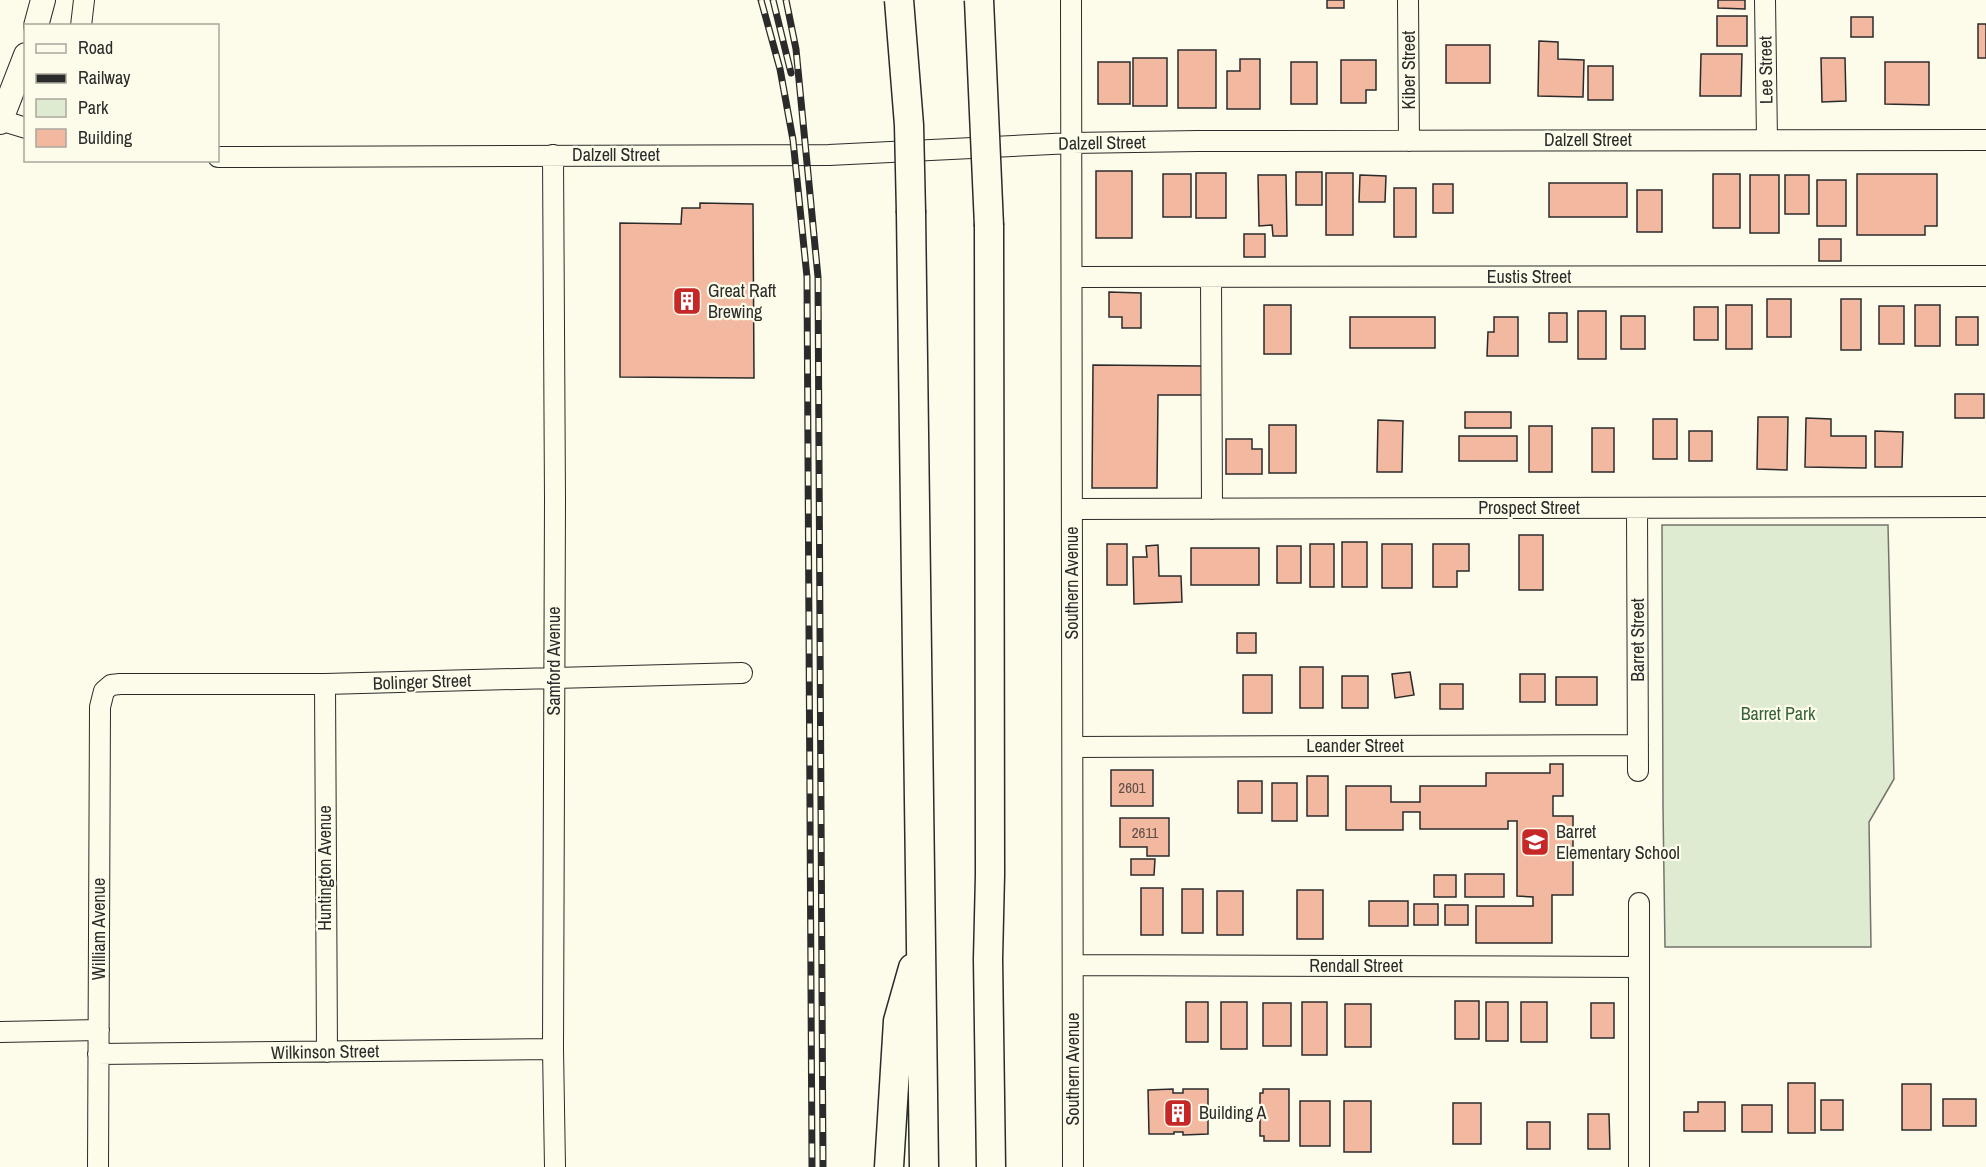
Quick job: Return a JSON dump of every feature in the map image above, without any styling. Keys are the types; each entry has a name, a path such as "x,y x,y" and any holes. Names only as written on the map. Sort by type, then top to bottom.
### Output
{"highway":[{"path":"899,0 909,125 911,213 924,1167"},
{"path":"979,0 989,226 990,875 988,959 991,1167"},
{"path":"889,1167 898,1021 922,938"},
{"path":"988,959 1008,1100 1011,1167"}],"main road":[{"path":"37,24 43,0"},
{"path":"0,121 24,60"}],"street":[{"path":"81,24 84,0"},
{"name":"Southern Avenue","path":"1071,0 1073,1167"},
{"name":"Kiber Street","path":"1408,0 1409,141"},
{"name":"Lee Street","path":"1766,0 1767,140"},
{"path":"0,121 24,127"},
{"name":"Dalzell Street","path":"219,157 829,155 1072,143 1986,140"},
{"name":"Samford Avenue","path":"553,155 555,1167"},
{"name":"Eustis Street","path":"1072,277 1986,276"},
{"path":"1211,277 1212,509"},
{"name":"Prospect Street","path":"1072,509 1986,507"},
{"name":"Barret Street","path":"1637,508 1638,771"},
{"name":"Bolinger Street","path":"104,691 111,685 120,684 325,684 742,673"},
{"name":"Huntington Avenue","path":"325,684 327,1052"},
{"name":"William Avenue","path":"98,1167 100,707 104,691"},
{"name":"Leander Street","path":"1073,747 1638,745"},
{"path":"1639,903 1639,1167"},
{"name":"Rendall Street","path":"1073,965 1639,967"},
{"path":"0,1032 99,1030"},
{"name":"Wilkinson Street","path":"98,1054 553,1049"}],"green space":[{"name":"Barret Park","path":"1662,525 1888,525 1894,779 1869,822 1871,947 1665,947"}],"building":[{"path":"1327,0 1344,0 1344,8 1327,8"},
{"path":"1718,0 1745,0 1745,9 1718,8"},
{"path":"1717,16 1747,16 1747,46 1717,46"},
{"path":"1851,17 1873,17 1873,37 1851,37"},
{"path":"1978,24 1986,24 1986,58 1978,58"},
{"path":"1539,41 1558,42 1558,59 1584,60 1583,97 1538,96"},
{"path":"1446,45 1490,45 1490,83 1446,83"},
{"path":"1178,50 1216,50 1216,108 1178,108"},
{"path":"1701,54 1742,54 1741,96 1700,96"},
{"path":"1133,58 1167,58 1167,106 1133,106"},
{"path":"1821,58 1845,58 1846,101 1822,102"},
{"path":"1240,59 1260,59 1260,109 1227,109 1227,71 1240,71"},
{"path":"1341,60 1376,60 1376,90 1366,90 1366,103 1341,103"},
{"path":"1098,62 1130,62 1130,104 1098,104"},
{"path":"1291,62 1317,62 1317,104 1291,104"},
{"path":"1885,62 1929,62 1929,105 1885,104"},
{"path":"1588,66 1613,66 1613,100 1588,100"},
{"path":"1096,171 1132,171 1132,238 1096,238"},
{"path":"1296,172 1322,172 1322,205 1296,205"},
{"path":"1196,173 1226,173 1226,218 1196,218"},
{"path":"1326,173 1353,173 1353,235 1326,235"},
{"path":"1163,174 1191,174 1191,217 1163,217"},
{"path":"1713,174 1740,174 1740,228 1713,228"},
{"path":"1857,174 1937,174 1937,226 1925,226 1925,235 1857,235"},
{"path":"1258,175 1286,175 1287,236 1273,236 1272,225 1259,226"},
{"path":"1360,175 1386,176 1385,202 1359,202"},
{"path":"1750,175 1779,175 1779,233 1750,233"},
{"path":"1785,175 1809,175 1809,214 1785,214"},
{"path":"1817,180 1846,180 1846,226 1817,226"},
{"path":"1549,183 1627,183 1627,217 1549,217"},
{"path":"1433,184 1453,184 1453,213 1433,213"},
{"path":"1394,188 1416,188 1416,237 1394,237"},
{"path":"1637,190 1662,190 1662,232 1637,232"},
{"name":"Great Raft Brewing","path":"700,203 753,204 754,378 620,377 620,223 681,224 682,208 700,208"},
{"path":"1244,234 1265,234 1265,257 1244,257"},
{"path":"1819,239 1841,239 1841,261 1819,261"},
{"path":"1109,292 1141,293 1141,328 1122,328 1122,317 1109,317"},
{"path":"1767,299 1791,299 1791,337 1767,337"},
{"path":"1841,299 1861,299 1861,350 1841,350"},
{"path":"1264,305 1291,305 1291,354 1264,354"},
{"path":"1726,305 1752,305 1752,349 1726,349"},
{"path":"1915,305 1940,305 1940,346 1915,346"},
{"path":"1879,306 1904,306 1904,344 1879,344"},
{"path":"1694,307 1718,307 1718,340 1694,340"},
{"path":"1578,311 1606,311 1606,359 1578,359"},
{"path":"1549,313 1567,313 1567,342 1549,342"},
{"path":"1621,316 1645,316 1645,349 1621,349"},
{"path":"1350,317 1435,317 1435,348 1350,348"},
{"path":"1494,317 1518,317 1518,356 1487,356 1488,332 1494,332"},
{"path":"1956,317 1978,317 1978,345 1956,345"},
{"path":"1093,365 1204,366 1204,395 1158,395 1157,488 1092,488"},
{"path":"1955,394 1984,394 1984,418 1955,418"},
{"path":"1465,412 1511,412 1511,428 1465,428"},
{"path":"1758,417 1788,417 1787,470 1757,469"},
{"path":"1806,418 1831,419 1831,436 1866,436 1866,468 1805,467"},
{"path":"1653,419 1677,419 1677,459 1653,459"},
{"path":"1378,420 1403,421 1402,472 1377,472"},
{"path":"1269,425 1296,425 1296,473 1269,473"},
{"path":"1529,426 1552,426 1552,472 1529,472"},
{"path":"1592,428 1614,428 1614,472 1592,472"},
{"path":"1689,431 1712,431 1712,461 1689,461"},
{"path":"1875,431 1903,432 1902,467 1875,467"},
{"path":"1459,436 1517,436 1517,461 1459,461"},
{"path":"1226,439 1252,439 1252,449 1262,449 1262,474 1226,474"},
{"path":"1519,535 1543,535 1543,590 1519,590"},
{"path":"1342,542 1367,542 1367,587 1342,587"},
{"path":"1107,544 1127,544 1127,585 1107,585"},
{"path":"1310,544 1334,544 1334,587 1310,587"},
{"path":"1382,544 1412,544 1412,588 1382,588"},
{"path":"1433,544 1469,544 1469,571 1457,571 1457,587 1433,587"},
{"path":"1158,545 1159,576 1181,576 1182,602 1134,604 1133,557 1147,557 1146,546"},
{"path":"1277,546 1301,546 1301,583 1277,583"},
{"path":"1191,548 1259,548 1259,585 1191,585"},
{"path":"1237,633 1256,633 1256,653 1237,653"},
{"path":"1300,667 1323,667 1323,708 1300,708"},
{"path":"1410,672 1414,695 1395,698 1392,674"},
{"path":"1520,674 1545,674 1545,702 1520,702"},
{"path":"1243,675 1272,675 1272,713 1243,713"},
{"path":"1342,676 1368,676 1368,708 1342,708"},
{"path":"1556,677 1597,677 1597,705 1556,705"},
{"path":"1440,684 1463,684 1463,709 1440,709"},
{"path":"1550,764 1563,764 1563,796 1553,796 1553,816 1573,816 1573,895 1552,895 1552,943 1476,943 1476,906 1533,906 1533,897 1517,896 1517,821 1508,821 1508,829 1420,829 1420,812 1403,812 1403,830 1346,830 1346,786 1391,786 1391,802 1420,802 1420,786 1486,786 1486,773 1550,773"},
{"path":"1111,770 1153,770 1153,806 1111,806"},
{"path":"1307,776 1328,776 1328,816 1307,816"},
{"path":"1238,781 1262,781 1262,813 1238,813"},
{"path":"1272,783 1297,783 1297,821 1272,821"},
{"path":"1120,818 1169,818 1169,856 1147,856 1147,847 1120,847"},
{"path":"1131,859 1155,859 1154,875 1131,875"},
{"path":"1465,874 1504,874 1504,897 1465,897"},
{"path":"1434,875 1456,875 1456,897 1434,897"},
{"path":"1141,888 1163,888 1163,935 1141,935"},
{"path":"1182,889 1203,889 1203,933 1182,933"},
{"path":"1297,890 1323,890 1323,939 1297,939"},
{"path":"1217,891 1243,891 1243,935 1217,935"},
{"path":"1369,901 1408,901 1408,926 1369,926"},
{"path":"1414,904 1438,904 1438,925 1414,925"},
{"path":"1445,905 1468,905 1468,925 1445,925"},
{"path":"1455,1001 1479,1001 1479,1039 1455,1039"},
{"path":"1186,1002 1208,1002 1208,1042 1186,1042"},
{"path":"1221,1002 1247,1002 1247,1049 1221,1049"},
{"path":"1302,1002 1327,1002 1327,1055 1302,1055"},
{"path":"1486,1002 1508,1002 1508,1041 1486,1041"},
{"path":"1521,1002 1547,1002 1547,1042 1521,1042"},
{"path":"1263,1003 1291,1003 1291,1046 1263,1046"},
{"path":"1591,1003 1614,1003 1614,1038 1591,1038"},
{"path":"1345,1004 1371,1004 1371,1047 1345,1047"},
{"path":"1788,1083 1815,1083 1815,1133 1788,1133"},
{"path":"1902,1084 1931,1084 1931,1130 1902,1130"},
{"name":"Building A","path":"1173,1089 1173,1093 1183,1093 1183,1089 1208,1089 1208,1134 1183,1135 1183,1132 1174,1132 1174,1134 1149,1134 1148,1090"},
{"path":"1263,1089 1289,1089 1289,1141 1264,1141 1264,1136 1260,1136 1260,1093 1263,1093"},
{"path":"1943,1099 1976,1099 1976,1126 1943,1126"},
{"path":"1821,1100 1843,1100 1843,1130 1821,1130"},
{"path":"1300,1101 1330,1101 1330,1146 1300,1146"},
{"path":"1344,1101 1371,1101 1371,1152 1344,1152"},
{"path":"1698,1102 1725,1102 1725,1131 1684,1131 1684,1112 1698,1112"},
{"path":"1453,1103 1481,1103 1481,1144 1453,1144"},
{"path":"1742,1105 1772,1105 1772,1132 1742,1132"},
{"path":"1588,1114 1609,1114 1610,1149 1588,1149"},
{"path":"1527,1122 1550,1122 1550,1149 1527,1149"}],"railway":[{"path":"761,0 780,69 793,140 807,277 812,1167"},
{"path":"773,0 791,73"},
{"path":"786,0 796,49 818,277 823,1167"}],"place":[{"name":"Great Raft Brewing","path":"687,301"},
{"name":"Barret Elementary School","path":"1535,842"},
{"name":"Building A","path":"1178,1113"}]}
